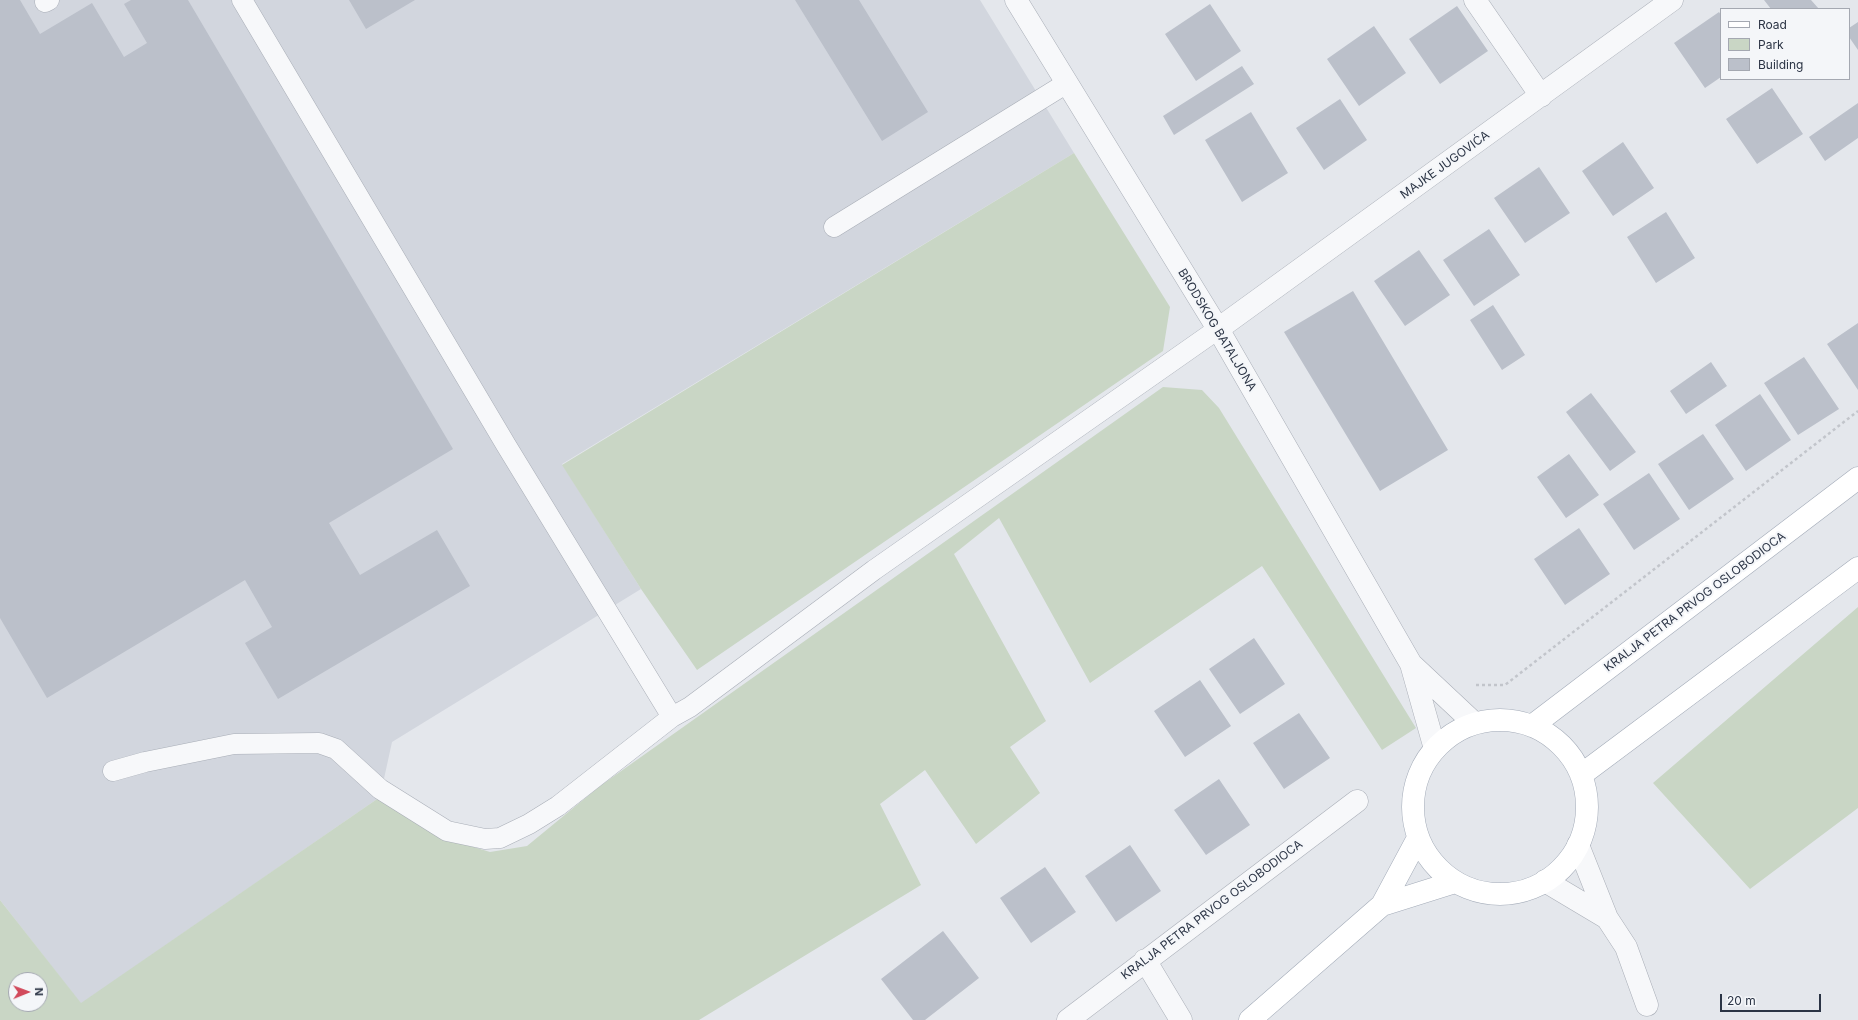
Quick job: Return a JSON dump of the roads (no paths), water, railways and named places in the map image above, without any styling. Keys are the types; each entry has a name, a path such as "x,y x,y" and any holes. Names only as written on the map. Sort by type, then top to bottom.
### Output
{"main road":[{"name":"KRALJA PETRA PRVOG OSLOBODIOCA","path":"1532,726 1858,478"},
{"path":"1581,775 1858,568"},
{"path":"1509,720 1532,726 1553,738 1569,754 1581,775 1586,798 1585,822 1578,845 1564,866 1545,881 1523,891 1500,894 1477,891 1455,882 1433,863 1418,838 1413,815 1414,791 1421,769 1434,749 1447,737 1474,724 1485,721 1509,720"},
{"path":"1250,1020 1382,905 1418,838"},
{"path":"1382,905 1455,882"}],"street":[{"name":"BRODSKOG BATALJONA","path":"1016,0 1218,329 1411,664 1434,749"},
{"path":"1475,0 1541,96"},
{"name":"MAJKE JUGOVIĆA","path":"1218,329 1672,0"},
{"name":"BRODSKOG BATALJONA","path":"1411,664 1474,724"},
{"name":"KRALJA PETRA PRVOG OSLOBODIOCA","path":"1068,1020 1145,960 1357,801"},
{"path":"1578,845 1607,918 1626,947 1647,1005"},
{"path":"1545,881 1607,918"},
{"path":"1145,960 1181,1020"}],"lane":[{"path":"242,0 506,445 672,717"},
{"path":"834,227 1066,82"},
{"path":"113,771 145,762 234,744 319,743 336,749 380,789 447,831 485,839 500,838 529,824 558,806 672,717 690,707 874,570 1218,329"}]}
